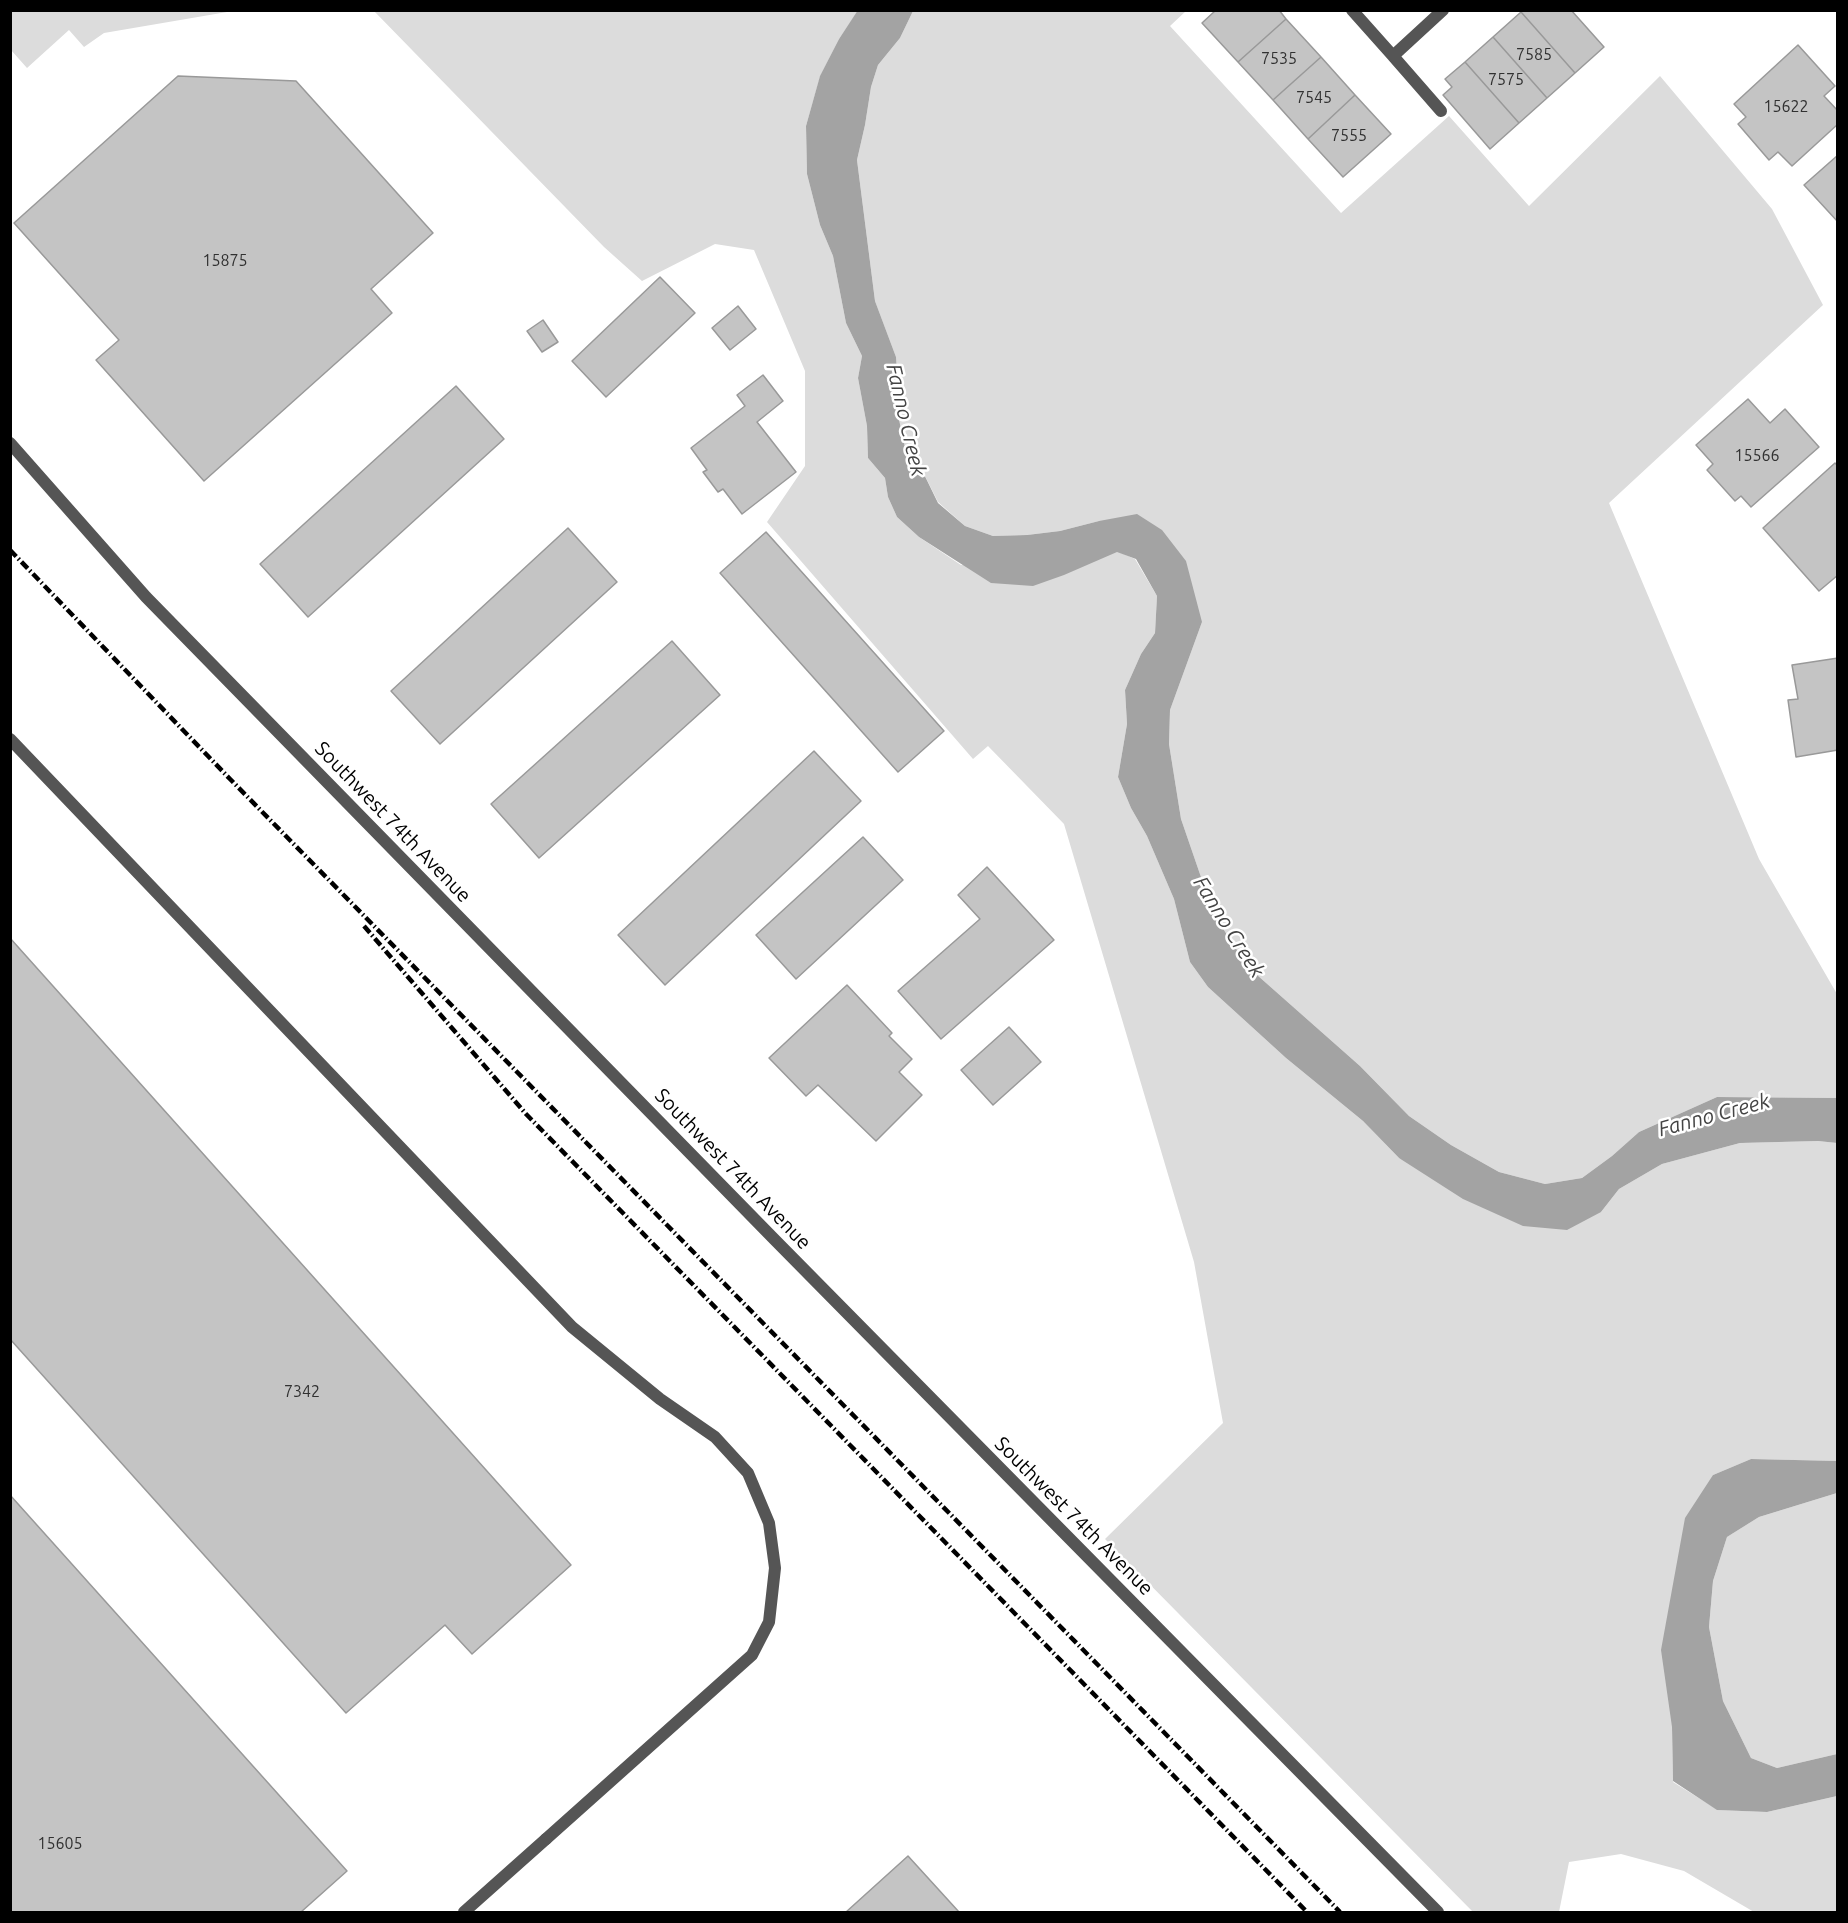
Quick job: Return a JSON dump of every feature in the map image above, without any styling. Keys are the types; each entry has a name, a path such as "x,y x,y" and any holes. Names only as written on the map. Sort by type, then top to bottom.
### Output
{"street":[{"path":"1352,10 1441,111"},
{"path":"1393,56 1443,10"},
{"name":"Southwest 74th Avenue","path":"10,443 146,597 774,1239 1438,1912"},
{"path":"10,739 572,1327 660,1399 715,1437 748,1473 770,1523 774,1568 770,1622 752,1655 464,1912"}],"shaded area":[{"path":"10,11 233,11 104,33 84,47 69,30 27,68 11,50"},
{"path":"374,11 858,11 839,39 820,77 806,126 807,174 820,225 833,256 846,323 862,356 858,378 867,426 868,458 885,478 888,497 897,517 919,537 961,565 1093,561 1117,551 1135,559 1157,596 1155,633 1141,654 1125,690 1127,724 1118,777 1174,899 1190,962 1208,987 1286,1058 1363,1121 1399,1158 1601,1212 1619,1189 1662,1164 1740,1143 1818,1141 1837,1143 1837,1461 1751,1459 1713,1475 1672,1727 1673,1782 1718,1810 1767,1812 1837,1796 1837,1912 1754,1912 1684,1871 1621,1854 1569,1862 1559,1912 1473,1912 1105,1539 1223,1423 1194,1262 1064,824 988,746 973,759 767,522 805,466 805,371 754,250 715,244 642,281 604,247"},
{"path":"913,11 1186,11 1170,26 1341,213 1449,116 1529,206 1660,76 1772,209 1823,305 1609,503 1759,859 1837,994 1837,1098 1717,1097 1639,1132 1582,1178 1545,1184 1499,1172 1451,1145 1409,1116 1360,1066 1248,967 1222,927 1202,880 1181,819 1169,744 1170,710 1202,622 1099,521 1060,531 1027,535 993,536 965,526 938,502 918,462 906,452 895,401 898,383 896,357 875,301 857,160 871,87 878,65 900,38"},
{"path":"1837,1493 1837,1754 1777,1768 1751,1758 1723,1701 1709,1627 1713,1581 1727,1537 1759,1517"}],"water":[{"name":"Fanno Creek","path":"858,10 913,11 900,38 878,65 871,87 857,160 875,301 896,357 898,383 895,401 906,452 918,462 938,503 965,526 993,536 1027,535 1060,531 1137,514 1162,530 1186,561 1202,622 1170,710 1169,744 1181,819 1202,880 1222,927 1248,967 1360,1066 1409,1116 1451,1145 1499,1172 1545,1184 1582,1178 1639,1132 1717,1097 1837,1098 1837,1143 1818,1141 1740,1143 1662,1164 1619,1189 1601,1212 1567,1230 1523,1226 1463,1199 1399,1158 1363,1121 1286,1058 1208,987 1190,962 1174,899 1118,777 1127,724 1125,690 1141,654 1155,633 1157,596 1136,559 1117,552 1033,586 991,583 919,537 897,517 888,497 885,478 868,458 867,426 858,378 862,356 846,323 833,256 820,225 807,174 806,126 820,76 839,39"},
{"path":"1751,1459 1838,1461 1837,1493 1759,1517 1727,1537 1713,1581 1709,1627 1723,1701 1751,1758 1777,1768 1837,1754 1837,1796 1767,1812 1717,1810 1673,1781 1672,1727 1661,1650 1685,1518 1713,1475"}],"building":[{"path":"1216,10 1279,10 1286,19 1238,62 1202,23"},
{"path":"1523,10 1571,10 1604,47 1575,73 1521,12"},
{"path":"1521,12 1575,73 1547,98 1493,37"},
{"path":"1286,19 1321,57 1273,100 1238,62"},
{"path":"1493,37 1547,98 1519,123 1465,62"},
{"path":"1798,45 1835,86 1824,96 1838,111 1838,124 1792,166 1778,152 1769,160 1738,124 1746,117 1734,104"},
{"path":"1321,57 1355,95 1308,139 1273,100"},
{"path":"1465,62 1519,123 1490,149 1443,95 1452,87 1445,79"},
{"path":"178,76 296,81 433,233 371,289 392,313 204,481 96,360 119,340 14,223"},
{"path":"1355,95 1391,134 1343,177 1308,139"},
{"path":"1838,155 1838,222 1804,185"},
{"path":"660,277 695,313 606,397 572,361"},
{"path":"738,306 756,329 730,350 712,328"},
{"path":"543,320 558,342 542,352 527,331"},
{"path":"763,375 783,401 757,422 796,472 742,514 723,489 718,492 703,472 707,470 691,448 745,406 737,395"},
{"path":"456,386 504,439 308,617 260,564"},
{"path":"1748,399 1770,423 1785,409 1819,447 1751,507 1741,496 1735,501 1707,470 1713,464 1696,445"},
{"path":"1835,463 1838,466 1838,575 1819,591 1763,528"},
{"path":"568,528 617,582 440,744 391,691"},
{"path":"766,532 944,731 898,772 720,573"},
{"path":"672,641 720,695 539,858 491,804"},
{"path":"1838,658 1838,750 1796,757 1788,700 1798,699 1792,665"},
{"path":"814,751 861,801 665,985 618,935"},
{"path":"863,837 903,880 796,979 756,935"},
{"path":"987,867 1054,940 941,1039 898,991 980,919 958,895"},
{"path":"10,938 571,1565 472,1654 445,1625 346,1713 10,1339"},
{"path":"847,985 892,1033 889,1036 912,1059 899,1072 922,1095 876,1141 818,1085 806,1096 769,1058"},
{"path":"1009,1027 1041,1062 993,1105 961,1070"},
{"path":"10,1495 347,1871 301,1912 10,1912"},
{"path":"908,1856 959,1912 846,1912"}],"railway":[{"path":"10,550 230,779 1340,1912"},
{"path":"364,926 526,1114 1307,1912"}]}
